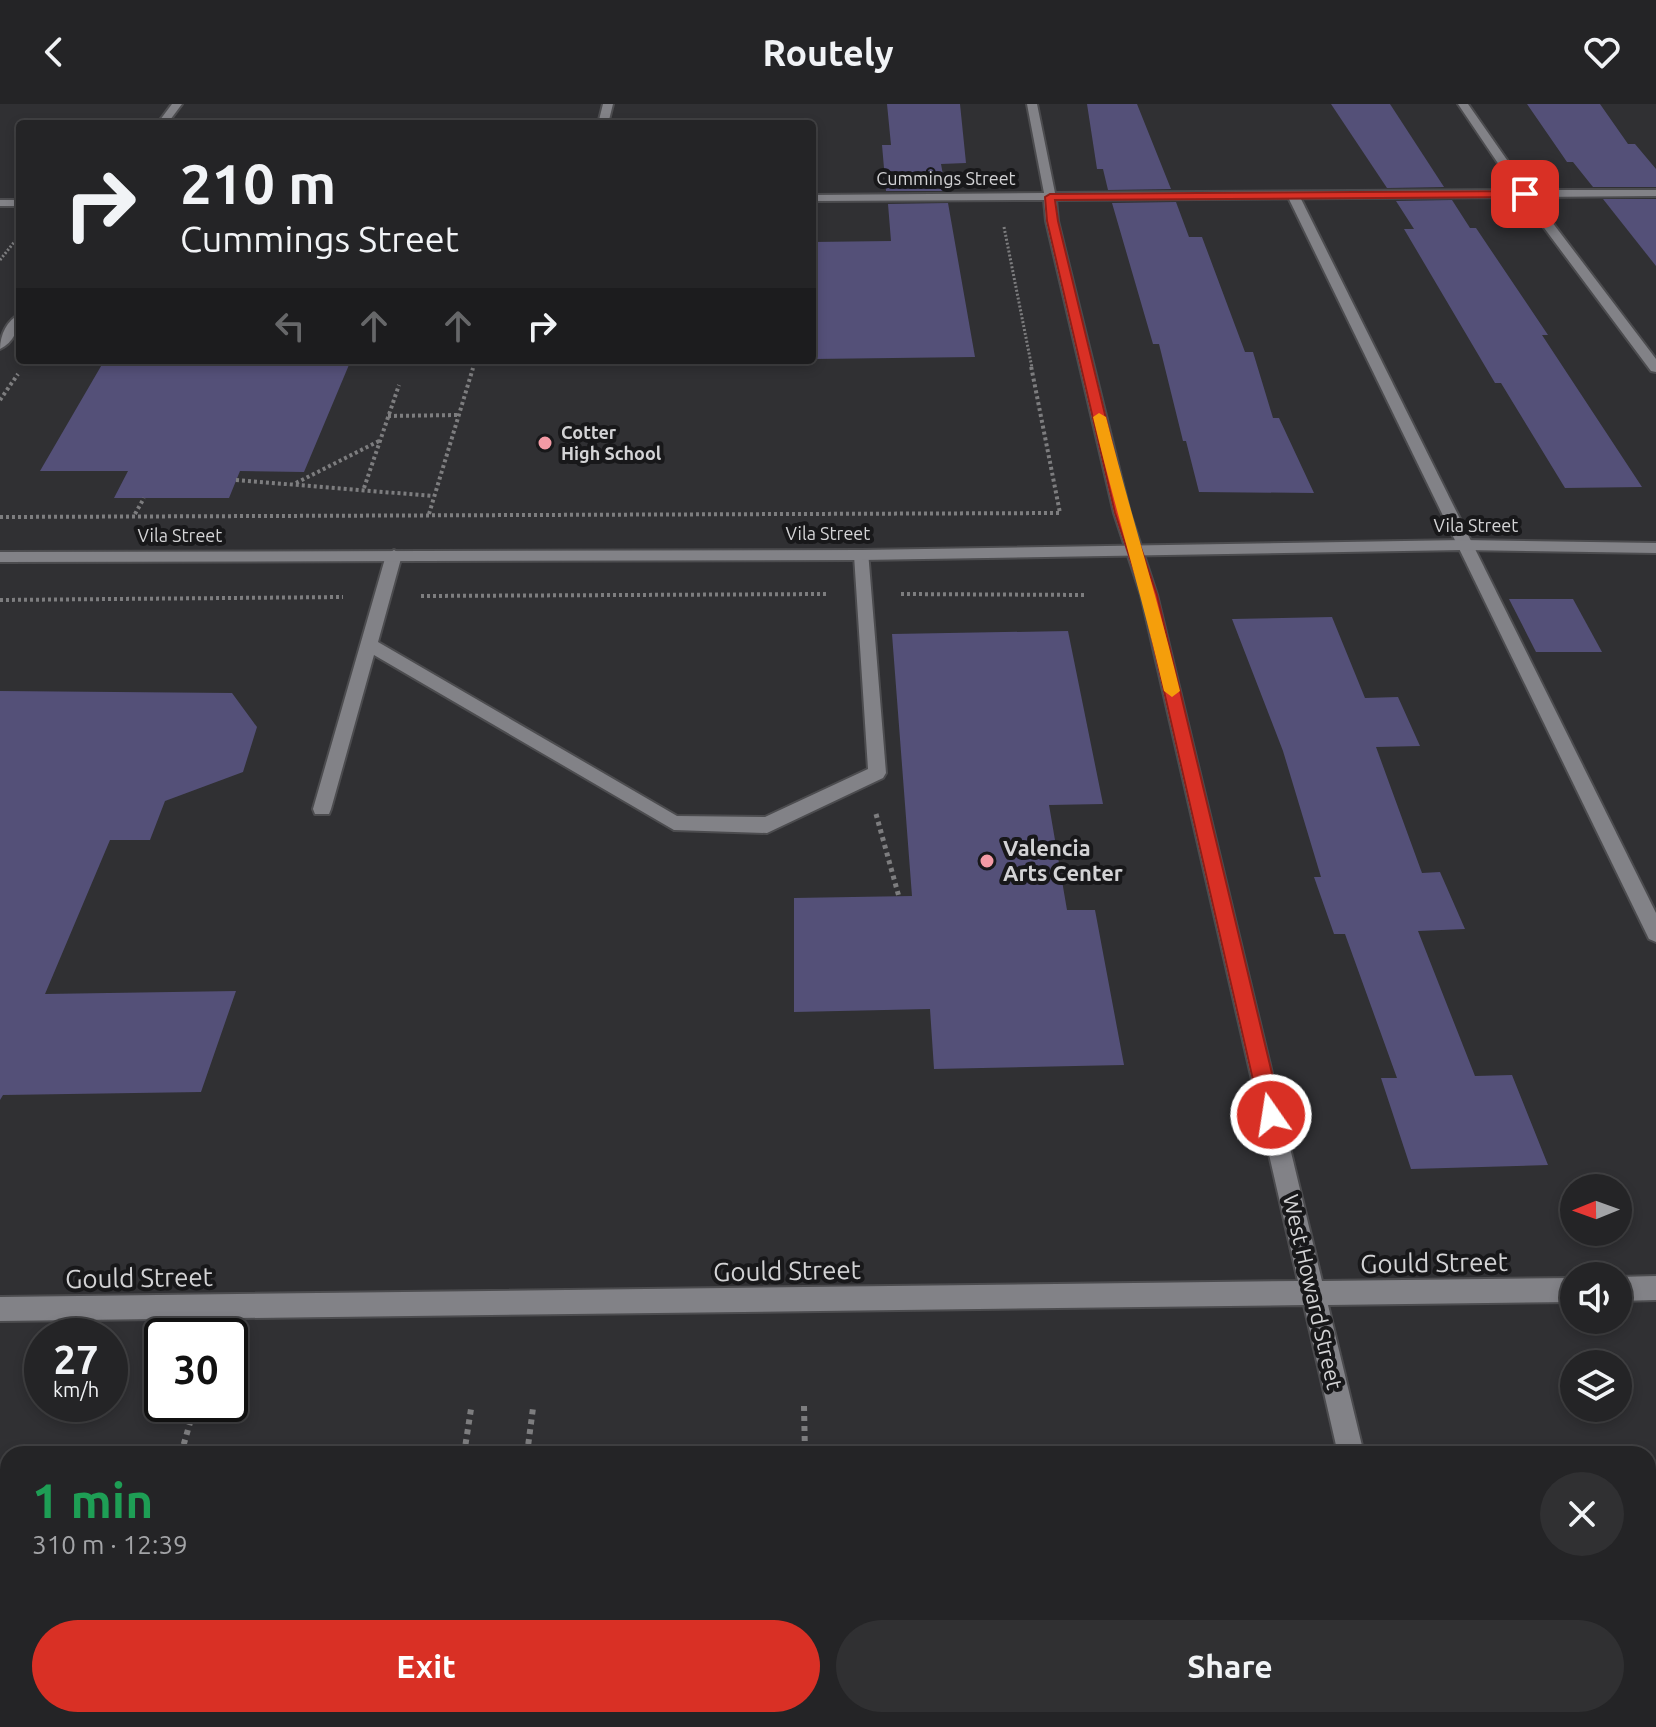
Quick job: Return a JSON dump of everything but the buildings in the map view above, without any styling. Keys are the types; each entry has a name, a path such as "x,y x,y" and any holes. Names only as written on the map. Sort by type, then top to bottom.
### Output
{"street":[{"name":"West Howard Street","path":"1032,104 1052,221 1133,550 1149,595 1349,1446"},
{"path":"1463,104 1525,194 1656,368"},
{"name":"Cummings Street","path":"816,198 1656,193"},
{"path":"1293,195 1656,933"},
{"path":"0,345 16,323"},
{"name":"Vila Street","path":"0,557 862,555 1463,545 1656,548"},
{"path":"322,809 394,555"},
{"path":"368,644 674,823 767,825 877,773 862,555"},
{"path":"1632,1289 1656,1288"},
{"name":"Gould Street","path":"0,1309 1560,1290"}],"path":[{"path":"0,517 1060,513 1003,221"},
{"path":"0,260 16,240"},
{"path":"429,514 473,368"},
{"path":"0,400 21,370"},
{"path":"364,488 399,385"},
{"path":"388,416 459,415"},
{"path":"295,483 379,441"},
{"path":"236,480 433,496"},
{"path":"134,515 144,498"},
{"path":"0,600 1087,595"},
{"path":"867,778 899,897"},
{"path":"804,1406 805,1446"},
{"path":"528,1446 533,1408"},
{"path":"465,1446 471,1409"},
{"path":"183,1446 190,1422"}],"slow traffic":[{"path":"1099,417 1122,513 1149,595 1172,691"}],"place":[{"name":"Cotter High School","path":"545,443"},
{"name":"Valencia Arts Center","path":"987,861"}],"route":[{"path":"1271,1115 1149,595 1122,513 1052,221 1050,197 1525,194"}]}
